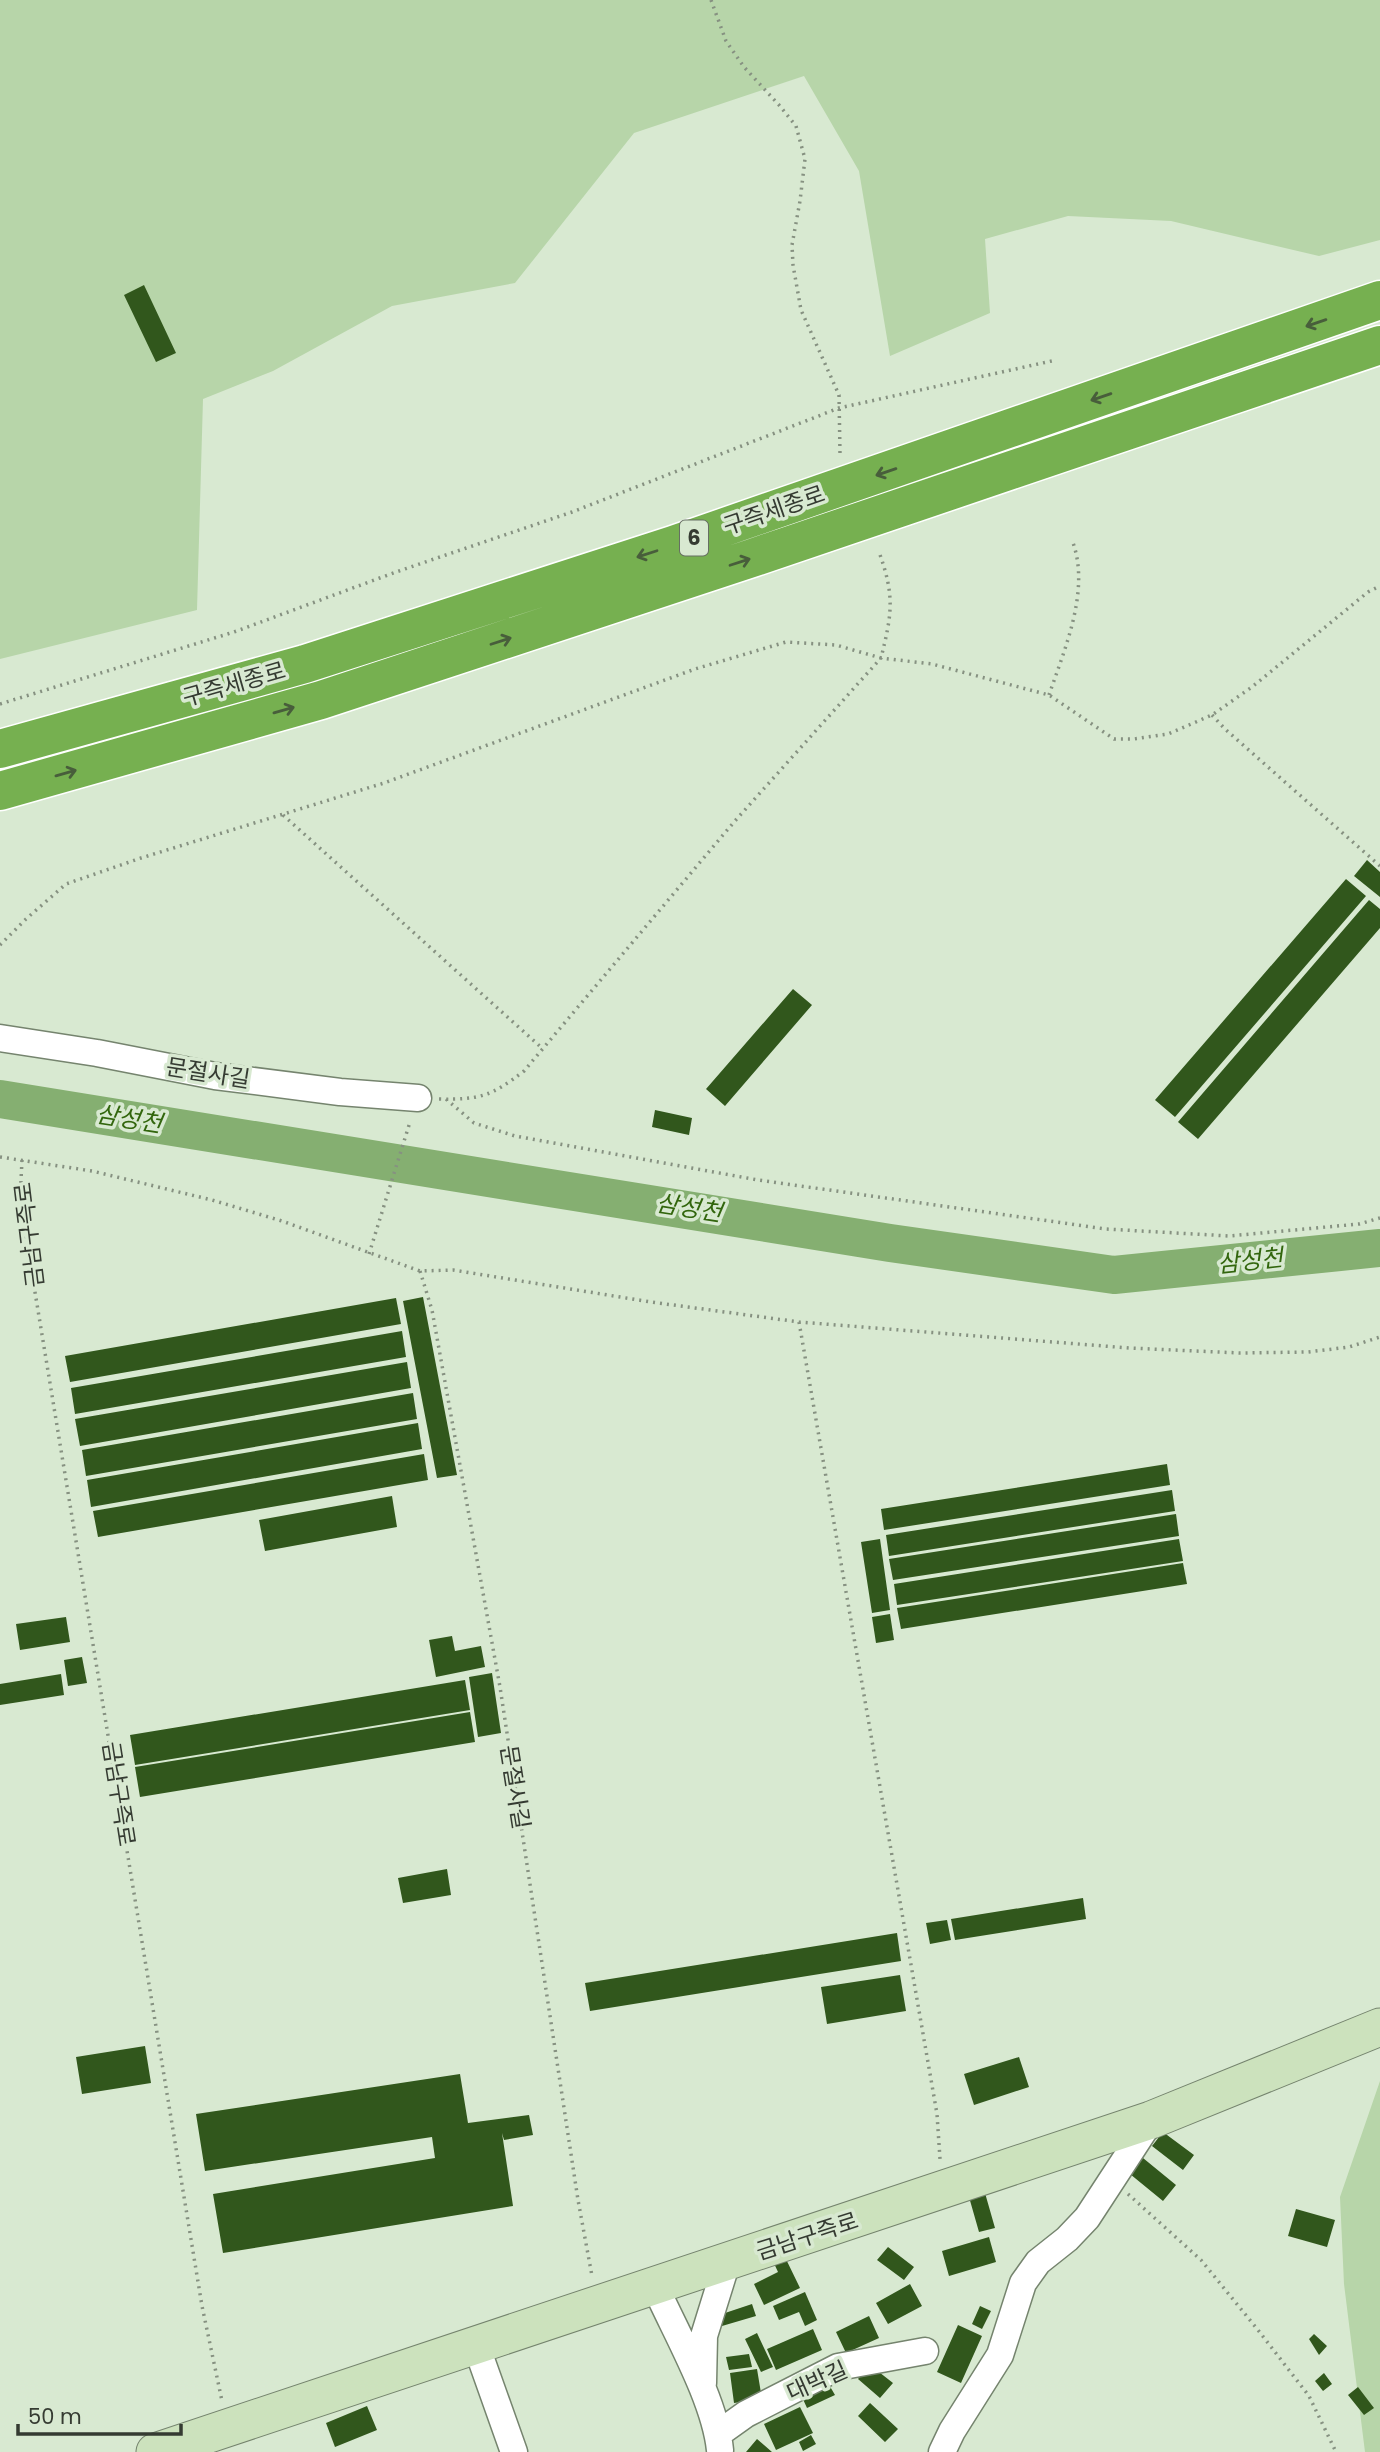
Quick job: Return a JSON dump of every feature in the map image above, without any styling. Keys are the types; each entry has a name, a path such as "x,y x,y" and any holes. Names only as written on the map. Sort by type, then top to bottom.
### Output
{"highway":[{"name":"구즉세종로","path":"0,749 305,664 660,550 1380,300"},
{"name":"구즉세종로","path":"0,791 321,700 765,554 1380,345"}],"main road":[{"name":"금남구즉로","path":"155,2452 1151,2120 1380,2027"}],"street":[{"name":"문절사길","path":"0,1038 97,1053 215,1076 340,1092 415,1108"},
{"path":"943,2451 952,2431 1000,2354 1023,2283 1038,2262 1067,2239 1087,2218 1151,2120"},
{"name":"대박길","path":"702,2389 704,2336 727,2263"},
{"name":"대박길","path":"655,2286 702,2389 719,2443 746,2414 838,2367 925,2351"},
{"path":"476,2345 514,2452"}],"path":[{"path":"711,0 726,41 744,67 796,126 804,159 792,245 793,265 801,310 839,395 840,454"},
{"path":"0,704 234,632 396,572 572,512 839,408 1056,360"},
{"path":"1049,695 1078,597 1079,556 1072,540"},
{"path":"369,1254 415,1108 446,1099 479,1098 502,1088 524,1071 734,822 881,657 891,618 889,580 879,552"},
{"path":"0,945 66,884 384,783 695,670 786,642 836,645 881,657 932,664 1049,695 1114,739 1134,739 1168,734 1212,715 1252,687 1368,592 1380,586"},
{"path":"1212,715 1380,866"},
{"path":"282,815 543,1049"},
{"path":"446,1099 474,1123 515,1136 758,1180 1106,1229 1229,1236 1359,1224 1380,1218"},
{"path":"0,1157 92,1171 212,1200 282,1221 419,1271 453,1270 651,1302 799,1322 1129,1348 1240,1353 1308,1352 1349,1347 1380,1338"},
{"name":"금남구즉로","path":"22,1160 20,1201 202,2306 228,2427"},
{"name":"문절사길","path":"419,1271 432,1310 498,1674 578,2200 598,2305"},
{"path":"799,1322 937,2113 940,2161 938,2192"},
{"path":"1118,2174 1130,2197 1201,2260 1258,2330 1309,2396 1336,2452"}],"green space":[{"path":"0,0 1380,0 1380,240 1319,256 1171,221 1068,216 985,239 990,313 890,356 859,171 804,76 634,133 515,283 392,306 273,371 203,399 197,610 0,659"},
{"path":"1380,2081 1380,2452 1365,2452 1344,2284 1340,2197"}],"building":[{"path":"144,285 176,353 156,362 124,295"},
{"path":"1367,860 1380,872 1380,897 1354,876"},
{"path":"1346,879 1366,896 1175,1117 1155,1100"},
{"path":"1369,900 1380,909 1380,928 1198,1139 1178,1122"},
{"path":"793,989 812,1005 725,1106 706,1089"},
{"path":"655,1110 692,1118 689,1135 652,1127"},
{"path":"423,1297 457,1475 437,1478 403,1301"},
{"path":"396,1298 401,1324 70,1382 65,1356"},
{"path":"402,1331 406,1357 75,1414 71,1388"},
{"path":"407,1362 411,1388 80,1446 75,1419"},
{"path":"413,1393 417,1419 86,1476 82,1450"},
{"path":"418,1423 422,1449 91,1507 87,1480"},
{"path":"424,1454 428,1480 98,1537 93,1511"},
{"path":"1167,1464 1170,1485 884,1530 881,1509"},
{"path":"1172,1490 1175,1511 889,1556 886,1535"},
{"path":"392,1496 397,1527 265,1551 259,1520"},
{"path":"1176,1514 1179,1536 893,1580 889,1559"},
{"path":"880,1539 890,1610 872,1613 861,1542"},
{"path":"1179,1539 1183,1561 897,1605 894,1584"},
{"path":"1183,1563 1187,1584 901,1629 897,1608"},
{"path":"890,1614 894,1640 876,1643 872,1617"},
{"path":"66,1617 70,1642 20,1650 16,1624"},
{"path":"452,1636 455,1651 481,1646 485,1667 436,1677 429,1640"},
{"path":"82,1657 87,1683 68,1686 64,1660"},
{"path":"492,1673 501,1733 478,1737 469,1677"},
{"path":"61,1674 64,1695 0,1705 0,1684"},
{"path":"465,1680 470,1710 135,1765 130,1735"},
{"path":"470,1712 475,1742 140,1797 135,1767"},
{"path":"447,1869 451,1895 403,1903 398,1878"},
{"path":"1083,1898 1086,1919 955,1940 951,1919"},
{"path":"947,1920 951,1940 930,1944 926,1923"},
{"path":"897,1933 901,1961 590,2011 585,1983"},
{"path":"900,1975 906,2011 827,2024 821,1987"},
{"path":"145,2046 151,2083 82,2094 76,2057"},
{"path":"1019,2057 1029,2087 974,2105 964,2074"},
{"path":"460,2074 468,2123 529,2115 533,2135 504,2140 502,2133 513,2206 223,2253 213,2194 435,2158 432,2137 205,2171 196,2114"},
{"path":"1163,2132 1194,2155 1183,2170 1152,2146"},
{"path":"1143,2158 1176,2185 1163,2201 1130,2174"},
{"path":"985,2193 995,2228 979,2232 969,2197"},
{"path":"1296,2209 1335,2220 1327,2247 1288,2236"},
{"path":"989,2237 996,2262 949,2276 942,2251"},
{"path":"888,2247 914,2267 904,2280 877,2260"},
{"path":"783,2253 800,2288 764,2305 754,2284 778,2272 772,2259"},
{"path":"910,2284 922,2306 888,2324 876,2303"},
{"path":"805,2292 817,2320 805,2326 799,2312 779,2320 773,2306"},
{"path":"752,2304 756,2316 722,2326 719,2315"},
{"path":"980,2306 991,2311 982,2329 972,2324"},
{"path":"869,2316 879,2338 846,2353 836,2332"},
{"path":"958,2325 982,2336 961,2383 937,2372"},
{"path":"813,2329 822,2350 776,2370 767,2349"},
{"path":"757,2333 773,2367 761,2372 745,2339"},
{"path":"1314,2334 1327,2346 1319,2355 1309,2339"},
{"path":"749,2354 752,2367 729,2370 726,2357"},
{"path":"870,2365 893,2383 880,2398 858,2379"},
{"path":"757,2369 762,2399 734,2403 730,2373"},
{"path":"1324,2373 1332,2384 1323,2391 1315,2381"},
{"path":"828,2383 835,2395 807,2408 802,2397"},
{"path":"1358,2387 1374,2408 1364,2415 1348,2395"},
{"path":"870,2403 898,2429 885,2442 858,2416"},
{"path":"367,2406 377,2430 335,2447 326,2423"},
{"path":"800,2407 813,2433 776,2450 764,2424"},
{"path":"811,2435 816,2444 803,2451 799,2442"},
{"path":"757,2439 772,2452 746,2452"}],"waterway":[{"name":"삼성천","path":"0,1099 890,1243 1114,1275 1380,1248"}]}
